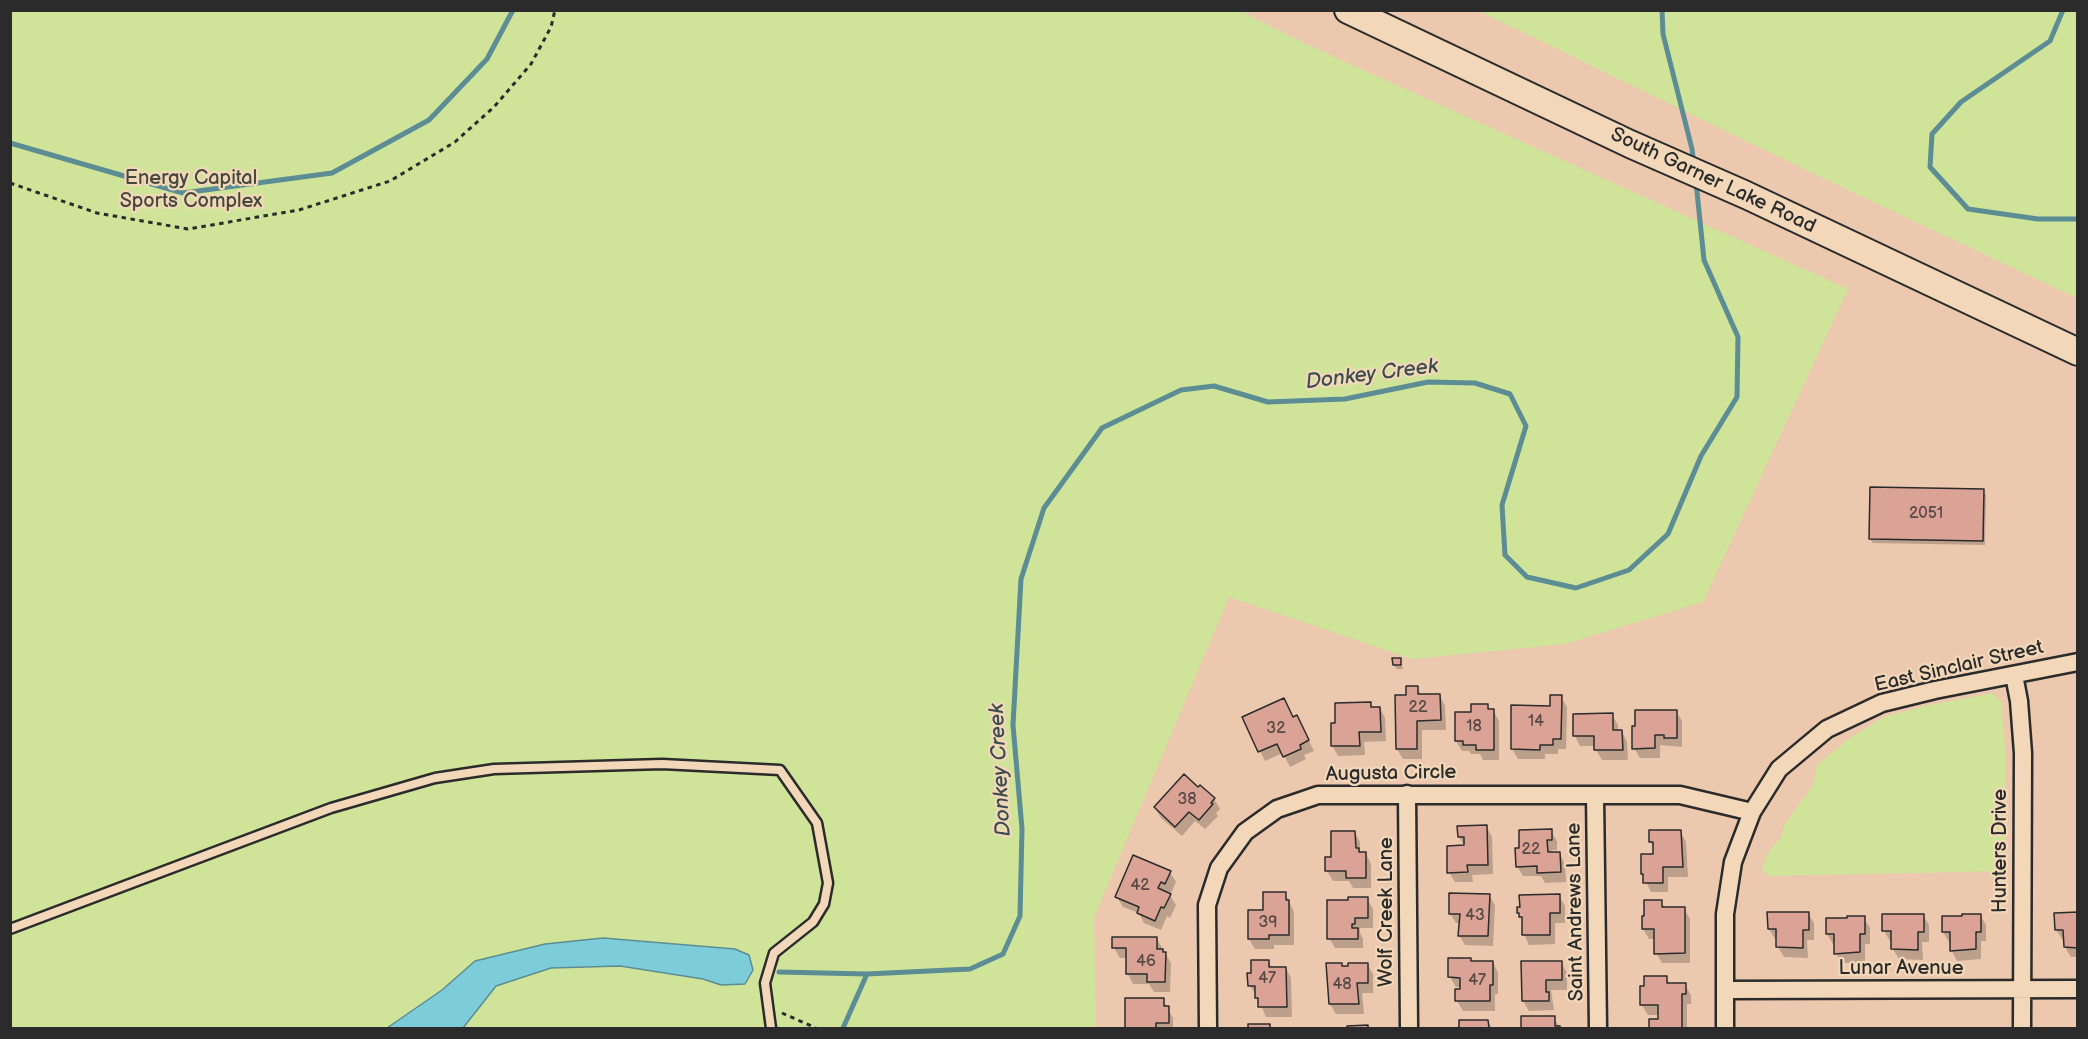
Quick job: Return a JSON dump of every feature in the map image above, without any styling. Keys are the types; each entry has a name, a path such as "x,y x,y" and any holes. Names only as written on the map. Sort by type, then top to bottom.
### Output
{"main road":[{"name":"South Garner Lake Road","path":"1348,10 2078,352"}],"street":[{"name":"East Sinclair Street","path":"1725,1029 1725,914 1733,862 1752,812 1779,769 1827,729 1882,703 1935,690 2078,662"},
{"name":"Hunters Drive","path":"2014,675 2019,701 2023,753 2022,1029"},
{"name":"Wolf Creek Lane","path":"1407,794 1409,1029"},
{"name":"Augusta Circle","path":"1208,1029 1208,905 1219,868 1245,832 1277,809 1318,795 1680,795 1752,812"},
{"name":"Saint Andrews Lane","path":"1595,795 1598,1029"},
{"name":"Lunar Avenue","path":"1725,990 2078,989"}],"lane":[{"path":"10,929 330,808 435,778 494,769 662,764 780,770 817,823 828,883 824,904 813,922 774,953 765,983 771,1029"}],"path":[{"path":"10,183 97,213 188,230 299,210 390,182 455,142 494,107 531,64 551,27 555,10"},
{"path":"768,1006 816,1029"}],"green space":[{"name":"Energy Capital Sports Complex","path":"10,11 1240,11 1310,46 1848,289 1703,602 1565,644 1412,659 1229,597 1094,917 1096,1028 11,1028"},
{"path":"1479,11 2077,11 2077,298 1810,172"},
{"path":"1993,693 2001,702 2005,743 2006,871 1769,876 1762,870 1769,851 1780,839 1785,824 1813,785 1816,766 1847,740 1884,717 1924,706"}],"water":[{"path":"603,938 735,949 749,955 753,970 745,984 721,985 703,979 620,966 551,968 496,986 463,1028 387,1028 442,990 475,961 545,944"}],"building":[{"path":"1870,487 1984,489 1983,541 1869,539"},
{"path":"1392,658 1401,658 1401,665 1393,665"},
{"path":"1406,686 1418,686 1418,694 1440,694 1441,720 1417,721 1417,749 1396,749 1395,695 1406,695"},
{"path":"1550,695 1562,695 1561,739 1553,739 1553,745 1540,745 1540,750 1511,749 1511,705 1550,706"},
{"path":"1284,698 1293,717 1297,715 1309,740 1300,745 1301,749 1283,757 1277,744 1258,752 1242,717"},
{"path":"1371,702 1371,707 1380,707 1381,732 1359,732 1360,746 1331,746 1331,723 1335,723 1335,703"},
{"path":"1471,704 1488,704 1488,709 1494,709 1494,750 1476,750 1476,745 1463,745 1463,741 1455,741 1455,712 1471,712"},
{"path":"1635,710 1677,710 1677,738 1655,735 1655,748 1632,749"},
{"path":"1613,713 1613,730 1622,730 1623,750 1594,750 1594,736 1573,736 1573,714"},
{"path":"1184,774 1215,798 1211,803 1213,804 1199,820 1189,812 1175,827 1154,807"},
{"path":"1487,825 1488,865 1467,865 1468,872 1447,873 1447,846 1464,845 1464,837 1458,837 1457,826"},
{"path":"1552,829 1552,840 1547,840 1548,852 1560,852 1561,872 1537,873 1537,866 1516,867 1515,848 1519,848 1519,830"},
{"path":"1649,830 1681,830 1683,867 1663,867 1663,883 1643,883 1641,854 1653,854 1653,842 1649,842"},
{"path":"1331,831 1355,831 1356,848 1359,848 1359,852 1366,852 1366,878 1346,878 1346,871 1325,871 1325,857 1331,857"},
{"path":"1133,855 1171,871 1165,884 1161,882 1158,888 1171,894 1164,908 1161,907 1155,921 1137,913 1139,907 1115,897"},
{"path":"1263,892 1286,892 1286,900 1289,900 1289,935 1269,935 1269,939 1248,939 1248,910 1263,910"},
{"path":"1449,893 1490,894 1488,936 1458,936 1460,914 1449,914"},
{"path":"1560,894 1560,913 1550,913 1550,935 1522,935 1522,917 1519,917 1517,913 1517,907 1520,907 1519,895"},
{"path":"1348,897 1368,897 1368,918 1355,918 1355,924 1352,924 1352,928 1358,928 1358,939 1327,939 1327,900 1348,900"},
{"path":"1644,900 1662,900 1662,907 1685,907 1685,953 1654,954 1654,929 1642,929"},
{"path":"1767,912 1809,912 1809,930 1803,930 1803,948 1776,947 1776,929 1768,929"},
{"path":"2078,912 2078,948 2064,947 2063,930 2055,930 2054,913"},
{"path":"1882,914 1924,914 1924,932 1918,932 1918,950 1891,949 1891,931 1882,931"},
{"path":"1962,914 1981,914 1981,932 1976,932 1976,949 1950,951 1950,932 1942,932 1942,916 1962,916"},
{"path":"1847,916 1865,916 1865,934 1860,934 1860,952 1834,954 1834,934 1826,934 1826,918 1847,918"},
{"path":"1112,937 1157,937 1157,949 1163,949 1163,952 1166,952 1165,982 1147,982 1147,974 1126,974 1126,948 1112,948"},
{"path":"1448,958 1493,961 1490,1001 1455,1001 1455,989 1460,989 1460,978 1448,977"},
{"path":"1251,960 1269,960 1269,967 1286,967 1287,1007 1258,1007 1255,986 1248,986 1247,973 1251,973"},
{"path":"1521,961 1562,961 1562,980 1546,980 1549,1001 1522,1001"},
{"path":"1326,963 1342,963 1342,966 1348,966 1348,963 1368,963 1368,983 1357,983 1359,1004 1329,1004"},
{"path":"1644,976 1667,976 1667,983 1686,983 1686,994 1682,994 1682,1028 1649,1028 1649,1019 1658,1019 1658,1005 1640,1005 1640,986 1644,986"},
{"path":"1125,998 1164,998 1164,1006 1169,1006 1169,1023 1156,1023 1156,1028 1125,1028"},
{"path":"1521,1016 1555,1016 1555,1026 1560,1026 1560,1028 1521,1028"},
{"path":"1459,1020 1488,1020 1489,1028 1457,1028"},
{"path":"1248,1024 1270,1024 1270,1028 1248,1028"},
{"path":"1368,1025 1368,1028 1347,1028 1347,1026"}],"waterway":[{"path":"10,143 183,193 332,173 429,120 487,59 513,10"},
{"name":"Donkey Creek","path":"1662,10 1663,34 1694,164"},
{"path":"2063,10 2050,41 1961,102 1932,134 1930,167 1968,209 2038,219 2078,219"},
{"name":"Donkey Creek","path":"843,1028 867,974 970,969 1003,954 1020,916 1022,829 1013,725 1021,579 1044,508 1102,428 1181,390 1214,386 1268,402 1345,399 1428,382 1475,383 1510,394 1526,426 1502,505 1505,555 1527,577 1576,588 1629,570 1668,534 1701,456 1737,397 1738,337 1704,260 1696,182"},
{"name":"Donkey Creek","path":"779,972 867,974"}]}
